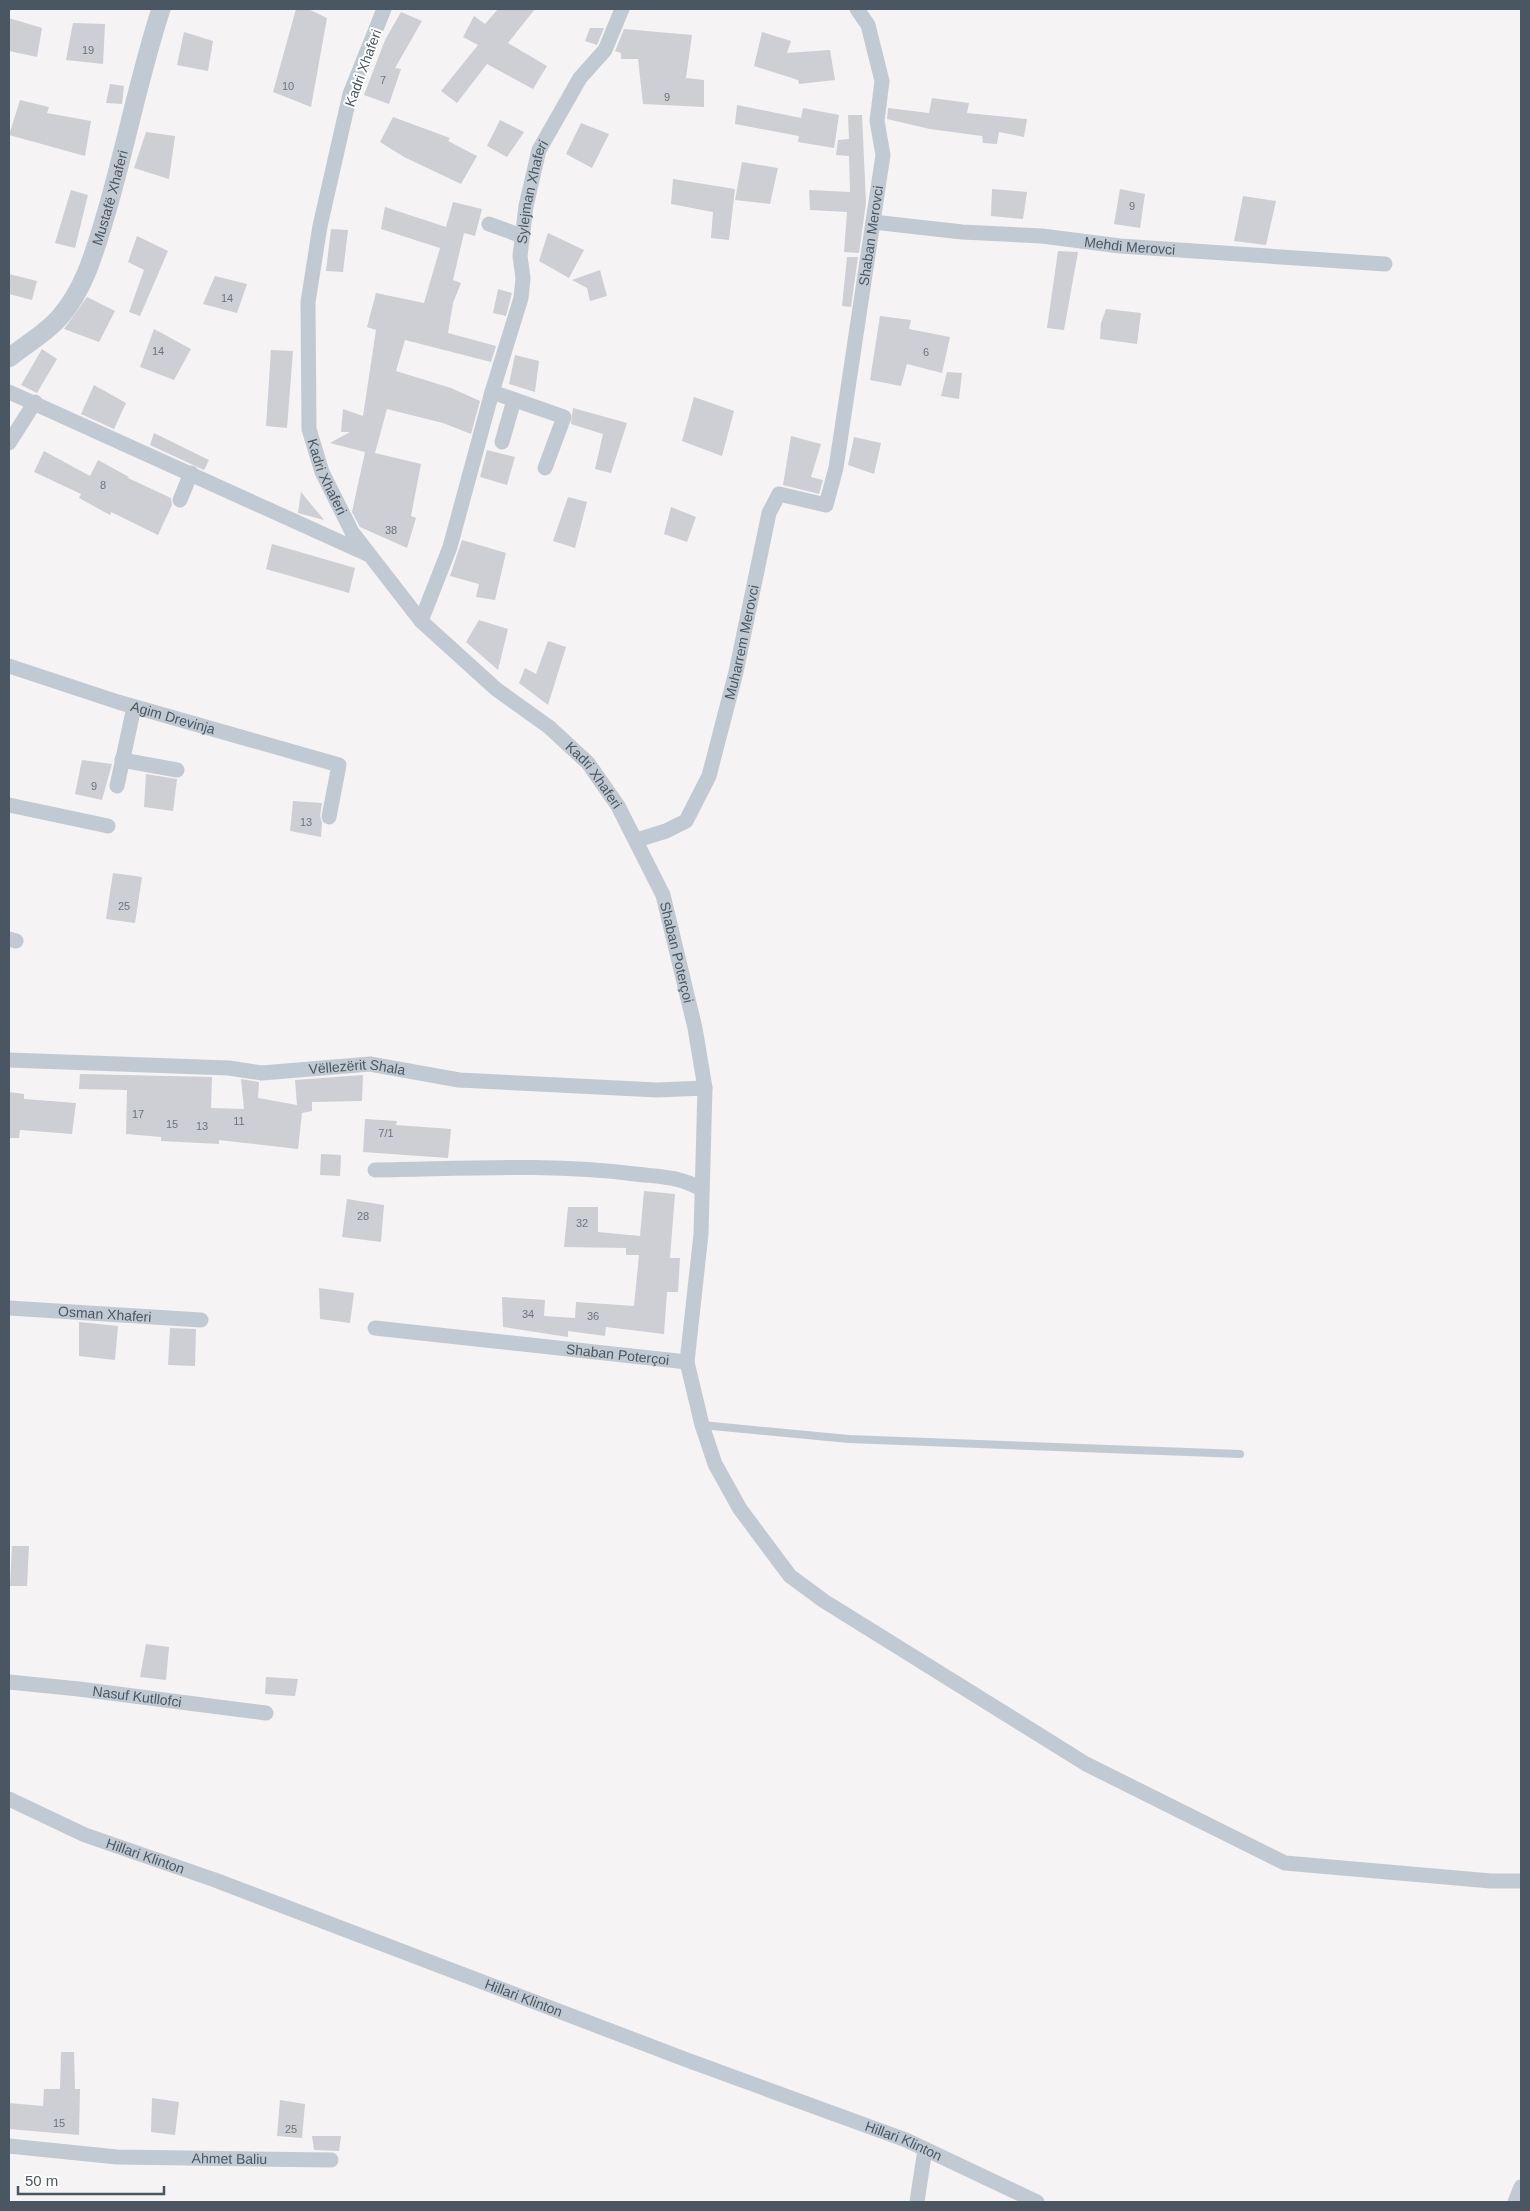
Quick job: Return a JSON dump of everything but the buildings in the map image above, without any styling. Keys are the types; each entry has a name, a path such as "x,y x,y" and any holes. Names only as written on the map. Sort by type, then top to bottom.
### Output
{"street":[{"name":"Mustafë Xhaferi","path":"9,358 59,318 88,271 115,182 141,84 144,61 161,9"},
{"name":"Kadri Xhaferi","path":"384,9 350,94 320,226 308,302 309,429 322,472 352,532 421,621 496,689 549,727 588,763 618,806 637,840"},
{"name":"Sylejman Xhaferi","path":"421,621 450,547 492,392 521,298 523,278 520,256 522,236 526,206 539,150 580,78 605,50 622,9"},
{"name":"Shaban Merovci","path":"836,468 884,155 877,121 882,81 868,25 857,9"},
{"name":"Mehdi Merovci","path":"873,222 962,232 1042,236 1120,246 1385,264"},
{"path":"490,224 522,236"},
{"path":"9,392 35,402 369,555"},
{"path":"492,392 564,417 545,468"},
{"path":"502,442 514,400"},
{"path":"10,443 35,402"},
{"name":"Muharrem Merovci","path":"637,840 666,831 686,821 709,776 736,672 769,513 779,494 826,505 836,468"},
{"path":"180,500 191,473"},
{"name":"Agim Drevinja","path":"9,666 134,707 339,765 329,817"},
{"path":"116,786 134,707"},
{"path":"122,760 177,770"},
{"path":"9,805 108,826"},
{"name":"Shaban Poterçoi","path":"375,1328 687,1362 700,1234 705,1088 695,1028 663,894 637,840"},
{"name":"Vëllezërit Shala","path":"9,1060 229,1068 262,1073 370,1064 459,1080 657,1090 705,1088"},
{"path":"375,1170 540,1168 612,1171 684,1180 701,1189"},
{"name":"Osman Xhaferi","path":"9,1308 201,1320"},
{"path":"687,1362 702,1425 715,1464 740,1509 790,1576 824,1601 1086,1764 1285,1863 1490,1881 1521,1881"},
{"name":"Nasuf Kutllofci","path":"9,1682 266,1713"},
{"name":"Hillari Klinton","path":"9,1799 85,1835 224,1884 925,2149 1037,2202"},
{"name":"Ahmet Baliu","path":"9,2146 117,2157 331,2160"},
{"path":"917,2202 925,2149"},
{"path":"1515,2202 1521,2186"}],"lane":[{"path":"702,1425 849,1439 1240,1454"}]}
